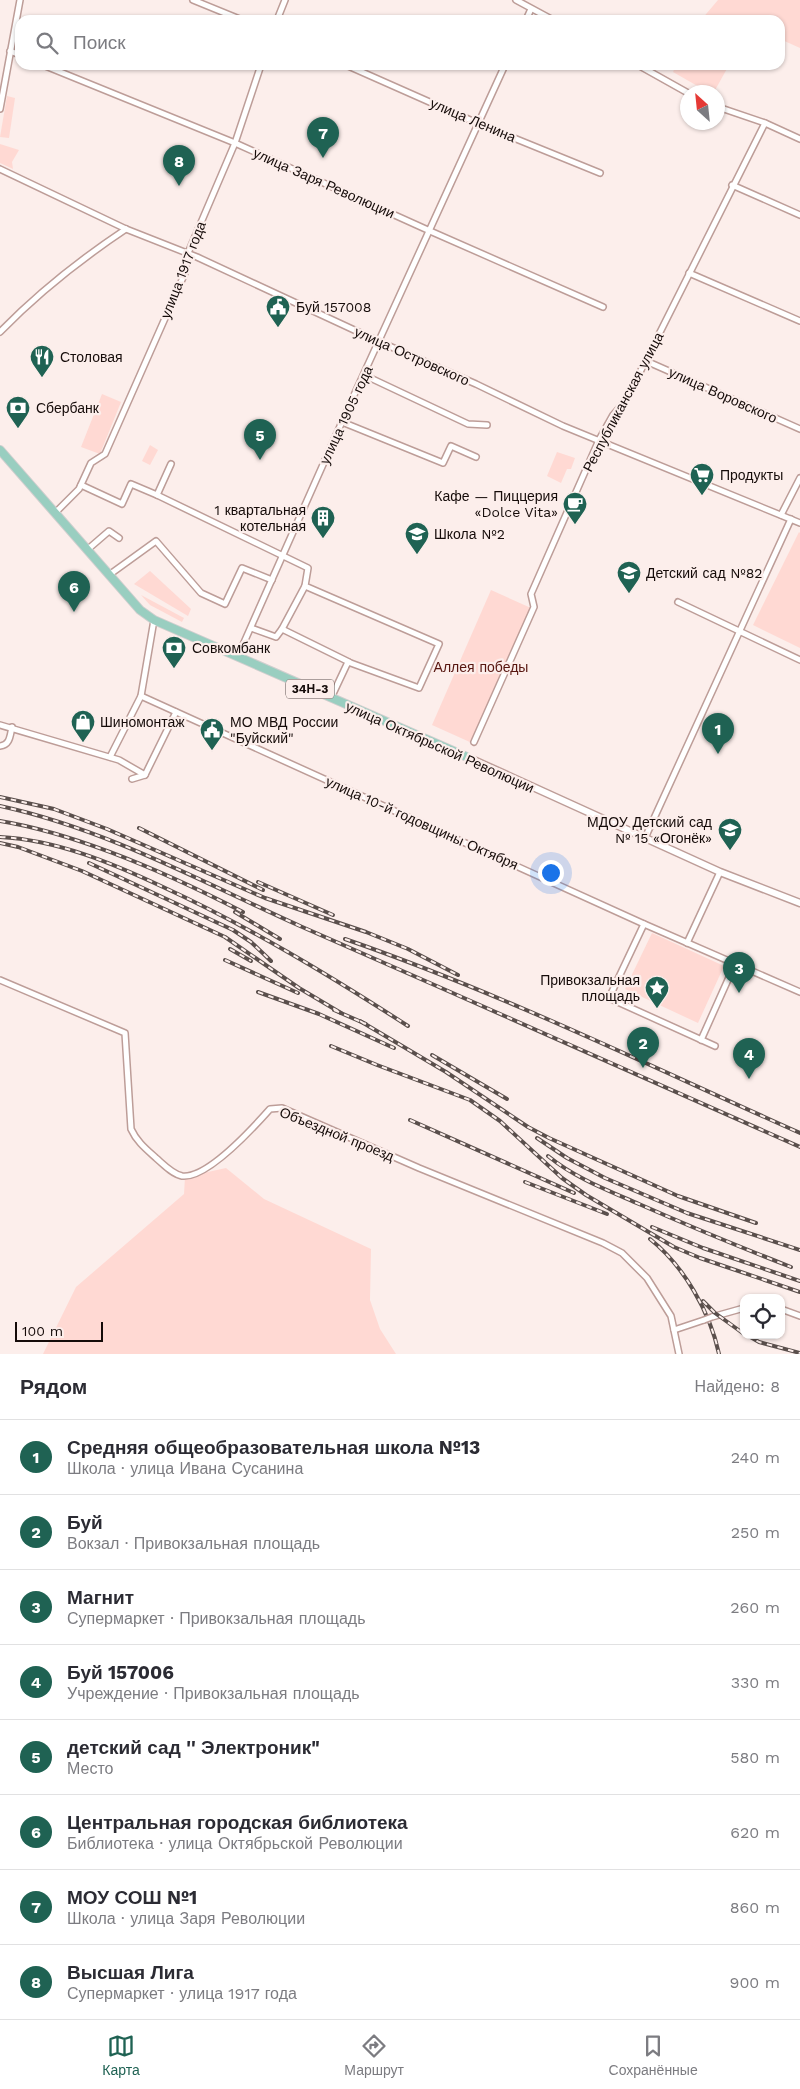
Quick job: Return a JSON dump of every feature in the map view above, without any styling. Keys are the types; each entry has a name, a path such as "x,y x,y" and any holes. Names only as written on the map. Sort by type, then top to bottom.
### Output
{"main road":[{"name":"улица Октябрьской Революции","path":"0,450 140,610 154,620 467,757"}],"street":[{"path":"17,15 20,0"},
{"path":"193,0 230,15"},
{"path":"279,15 285,0"},
{"path":"516,0 543,15"},
{"path":"528,15 531,9"},
{"path":"0,109 15,26"},
{"path":"10,51 15,54"},
{"name":"улица Заря Революции","path":"56,70 235,143 603,307"},
{"name":"улица 1917 года","path":"55,513 79,489 91,463 105,454 185,273 188,253 235,143 259,70"},
{"name":"улица Ленина","path":"357,70 477,123 600,173"},
{"name":"улица 1905 года","path":"238,656 477,123 503,70"},
{"path":"647,70 680,89"},
{"path":"725,109 764,123 800,139"},
{"name":"Республиканская улица","path":"474,742 534,607 531,594 599,440 613,415 626,400 764,123"},
{"name":"улица Островского","path":"0,170 126,229 188,253 599,440 800,523"},
{"path":"732,185 800,215"},
{"path":"0,332 82,260 126,229"},
{"path":"689,273 800,321"},
{"name":"улица Воровского","path":"646,361 800,429"},
{"path":"364,375 468,424 487,425"},
{"path":"342,422 443,463 451,446 476,457"},
{"path":"157,495 171,464"},
{"path":"781,515 800,478"},
{"path":"81,484 122,504 131,484 308,568 305,586 276,638 251,628"},
{"path":"644,838 791,519"},
{"path":"87,550 109,531 119,538"},
{"path":"109,575 156,541 201,593 226,604 242,568 272,580"},
{"path":"282,629 349,662 419,688 439,644 305,586"},
{"path":"678,602 800,660"},
{"path":"110,757 141,696 154,620"},
{"path":"331,698 349,662"},
{"name":"улица 10-й годовщины Октября","path":"141,696 644,924 800,992"},
{"path":"132,779 145,775 176,712"},
{"path":"0,725 119,760 145,775"},
{"path":"0,746 4,746 9,741 12,728"},
{"name":"улица Октябрьской Революции","path":"467,757 720,872 800,903"},
{"path":"687,942 720,872"},
{"path":"644,924 609,998 715,1046"},
{"path":"701,1040 735,964"},
{"name":"Объездной проезд","path":"0,980 125,1033 131,1129 136,1140 167,1168 182,1176 195,1173 222,1157 249,1134 270,1109 282,1108 622,1253 647,1278 672,1316 678,1354"},
{"path":"674,1330 740,1309"},
{"path":"785,1310 800,1316"}],"green space":[{"path":"718,0 800,0 800,48 785,41 785,15 705,15"},
{"path":"674,70 726,70 718,85 696,85 673,72"},
{"path":"7,96 15,98 9,138 0,137"},
{"path":"0,144 19,150 12,162 13,169 0,163"},
{"path":"102,394 121,402 100,454 81,447"},
{"path":"150,445 158,450 150,465 142,461"},
{"path":"557,452 575,458 571,469 567,469 561,483 547,476"},
{"path":"800,533 800,648 753,625"},
{"path":"150,571 191,609 188,616 134,584"},
{"name":"Аллея победы","path":"491,590 531,608 472,743 432,725"},
{"path":"141,595 184,618 182,622 150,605"},
{"path":"652,933 724,966 698,1023 625,989"},
{"path":"226,1168 264,1199 371,1249 370,1300 380,1329 396,1354 43,1354 76,1287 184,1194 185,1177"}],"railway":[{"path":"0,797 54,809 107,829 265,898 366,932 408,949 458,975"},
{"path":"0,806 78,828 116,842 300,926 800,1147"},
{"path":"0,821 30,827 93,846 155,870 243,912"},
{"path":"139,828 263,890"},
{"path":"0,837 42,843 84,854 124,869 163,887 226,918 288,952 408,1026"},
{"path":"0,843 18,847 82,871 225,937 299,988 341,1013"},
{"path":"89,863 233,930 251,942 271,961"},
{"path":"258,882 333,915"},
{"path":"235,912 280,939"},
{"path":"345,939 518,1006 800,1133"},
{"path":"230,949 251,961"},
{"path":"225,960 298,993"},
{"path":"258,992 319,1014 394,1048"},
{"path":"334,1010 366,1024"},
{"path":"360,1021 446,1072 528,1127 549,1138 678,1196 756,1223"},
{"path":"331,1046 470,1100 500,1121 562,1178 586,1195 674,1247 700,1258 800,1292"},
{"path":"432,1055 507,1099"},
{"path":"410,1120 574,1193"},
{"path":"537,1138 567,1158 605,1178 687,1213 800,1250"},
{"path":"548,1156 569,1171 603,1188 791,1267"},
{"path":"525,1182 607,1214"},
{"path":"652,1227 703,1248 800,1281"},
{"path":"650,1239 674,1262 694,1291 709,1322 719,1354"},
{"path":"703,1301 715,1313 740,1331"},
{"path":"754,1339 800,1353"}],"place":[{"name":"МОУ СОШ №1","path":"323,158"},
{"name":"Высшая Лига","path":"179,186"},
{"name":"Буй 157008","path":"278,328"},
{"name":"Столовая","path":"42,378"},
{"name":"Сбербанк","path":"18,429"},
{"name":"детский сад '' Электроник\"","path":"260,460"},
{"name":"Продукты","path":"702,496"},
{"name":"Кафе — Пиццерия «Dolce Vita»","path":"575,525"},
{"name":"1 квартальная котельная","path":"323,539"},
{"name":"Школа №2","path":"417,555"},
{"name":"Детский сад №82","path":"629,594"},
{"name":"Центральная городская библиотека","path":"74,612"},
{"name":"Совкомбанк","path":"174,669"},
{"name":"Шиномонтаж","path":"83,743"},
{"name":"МО МВД России \"Буйский\"","path":"212,751"},
{"name":"Средняя общеобразовательная школа №13","path":"718,754"},
{"name":"МДОУ Детский сад № 15 «Огонёк»","path":"730,851"},
{"name":"Магнит","path":"739,993"},
{"name":"Привокзальная площадь","path":"657,1009"},
{"name":"Буй","path":"643,1068"},
{"name":"Буй 157006","path":"749,1079"}]}
